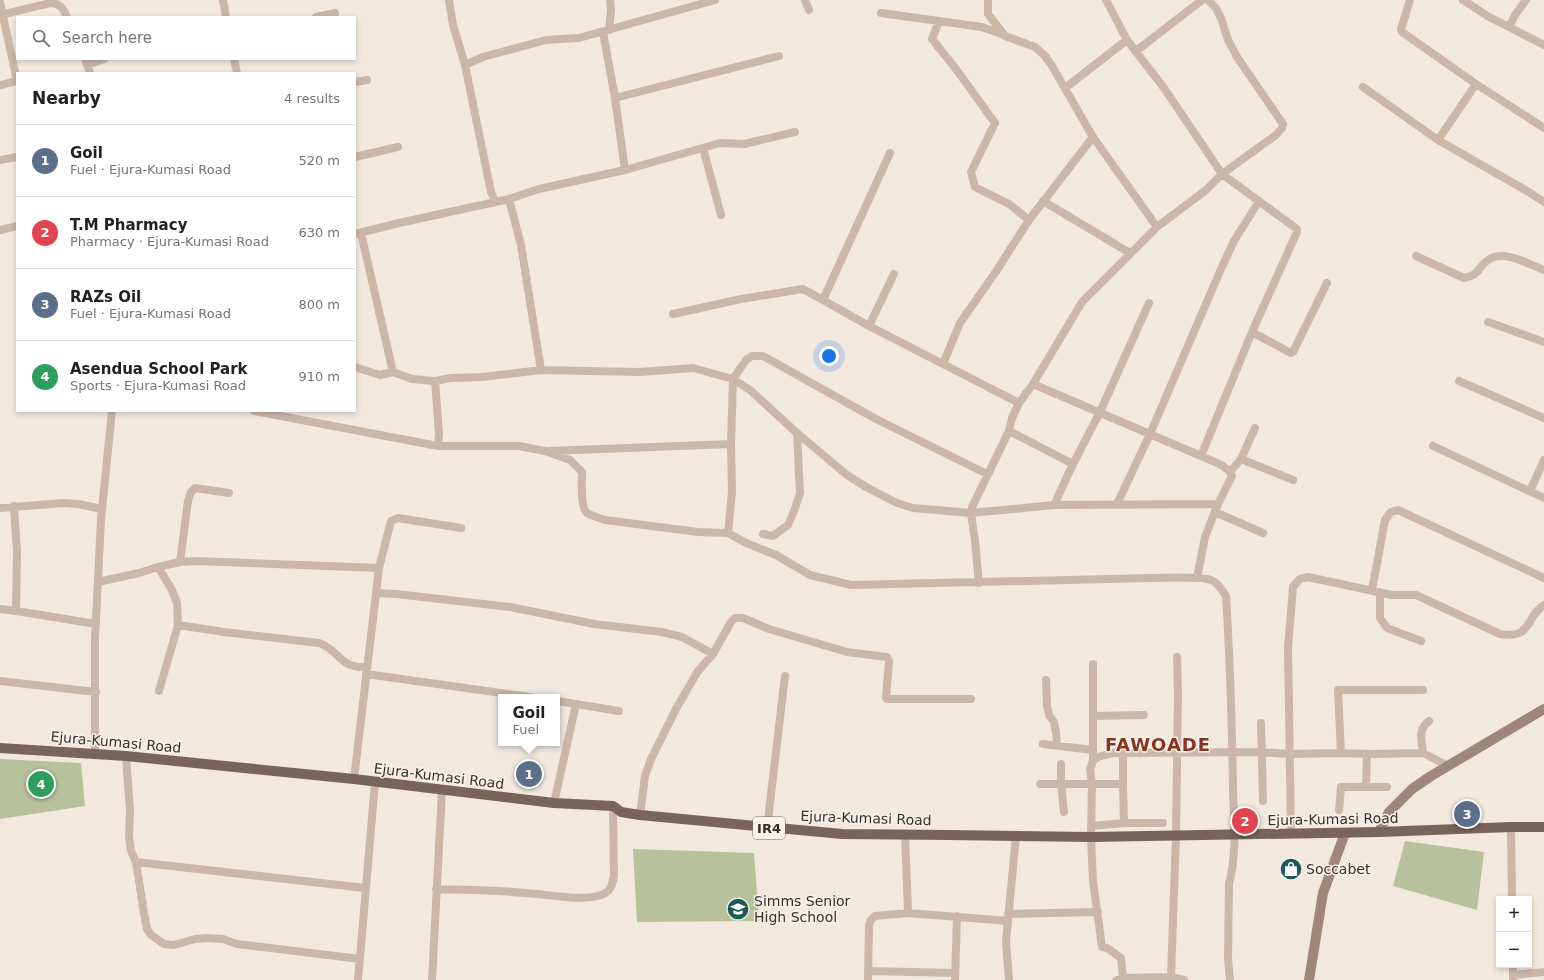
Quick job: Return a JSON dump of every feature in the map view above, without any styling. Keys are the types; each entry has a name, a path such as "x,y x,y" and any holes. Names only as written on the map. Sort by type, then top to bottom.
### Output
{"main road":[{"name":"Ejura-Kumasi Road","path":"0,748 126,756 354,779 375,783 554,803 613,806 621,812 640,815 842,834 1091,837 1345,833 1544,827"}],"street":[{"path":"223,0 226,16"},
{"path":"449,0 453,25 466,65 491,192 495,201"},
{"path":"610,0 611,10 606,31 625,170"},
{"path":"466,65 483,57 546,40 579,38 715,0"},
{"path":"805,0 809,10"},
{"path":"988,0 988,14 1005,36"},
{"path":"1106,0 1127,40 1164,88 1222,174 1296,227 1297,232 1252,332 1201,456"},
{"path":"1136,51 1202,0"},
{"path":"979,583 971,513 987,474 1009,431 1012,418 1019,402 1033,384 1082,302 1157,227 1206,190 1222,174 1276,135 1282,128 1283,124 1237,57 1228,40 1219,13 1208,0"},
{"path":"1410,0 1402,32 1476,84 1544,128"},
{"path":"1464,0 1489,17 1544,45"},
{"path":"1509,27 1515,15 1526,0"},
{"path":"0,2 1,15 16,77"},
{"path":"1,15 50,3 56,3 60,5 66,16"},
{"path":"321,16 335,13"},
{"path":"882,13 982,27 1035,47 1045,56 1093,136 1157,227"},
{"path":"939,21 932,39 995,123 971,172 975,187 1009,204 1028,220"},
{"path":"1065,88 1127,40"},
{"path":"615,98 779,56"},
{"path":"87,66 102,60"},
{"path":"234,60 237,72"},
{"path":"356,82 367,80"},
{"path":"0,85 16,81"},
{"path":"1438,140 1476,84"},
{"path":"1363,87 1438,140 1544,202"},
{"path":"393,372 358,233 509,199 539,189 625,170 720,143 744,144 795,132"},
{"path":"943,364 960,323 997,270 1028,220 1093,136"},
{"path":"356,157 398,147"},
{"path":"703,148 720,215"},
{"path":"823,300 890,152"},
{"path":"0,160 16,157"},
{"path":"509,199 520,245 541,370"},
{"path":"1043,201 1130,253"},
{"path":"1117,504 1150,434 1221,268 1234,241 1259,201"},
{"path":"0,230 16,226"},
{"path":"1416,256 1464,278 1472,277 1488,260 1496,257 1506,256 1544,270"},
{"path":"869,326 894,274"},
{"path":"1252,332 1286,351 1291,353 1293,352 1327,284"},
{"path":"673,314 803,289 869,326 1019,402"},
{"path":"1054,505 1100,412 1149,303"},
{"path":"1488,322 1544,342"},
{"path":"728,533 732,492 731,444 733,379 746,360 752,356 763,356 876,419 987,474"},
{"path":"356,367 380,375 393,372 412,379 435,381 451,378 482,377 541,370 640,372 693,368 733,379 750,390 847,475 866,488 897,503 913,508 971,513 1054,505 1117,504 1216,508 1263,533"},
{"path":"435,381 439,434 438,446"},
{"path":"1459,381 1544,418"},
{"path":"1033,384 1226,467 1232,476 1216,508 1205,537 1197,578"},
{"path":"95,754 96,624 98,582 102,509 112,412"},
{"path":"259,412 438,446 519,446 544,451 570,460 582,472 583,508 587,513 605,520 698,532 728,533 746,543 776,555 810,575 851,585 1150,578 1197,578 1210,580 1218,584 1226,596 1233,751 1234,834 1231,876 1228,884 1228,958 1230,980"},
{"path":"1230,472 1241,459 1255,428"},
{"path":"1009,431 1073,464"},
{"path":"763,534 773,536 788,525 800,493 797,432"},
{"path":"544,451 731,444"},
{"path":"1433,446 1544,498"},
{"path":"1241,459 1293,480"},
{"path":"1530,491 1544,460"},
{"path":"180,562 188,501 191,492 195,488 229,493"},
{"path":"0,508 63,503 78,504 102,509"},
{"path":"14,506 17,552 16,611"},
{"path":"1421,641 1386,628 1380,618 1376,591 1385,520 1391,512 1398,510 1544,578"},
{"path":"354,779 379,568 391,521 398,518 461,528"},
{"path":"98,582 139,574 158,567 180,562 379,568"},
{"path":"158,567 172,590 177,603 178,625 159,691"},
{"path":"1290,834 1288,647 1293,587 1300,579 1308,577 1392,595 1416,595 1500,634 1512,636 1521,632 1530,624 1539,608 1544,605"},
{"path":"376,594 396,594 510,608 594,624 662,632 682,638 713,654"},
{"path":"0,610 16,611 96,624"},
{"path":"640,815 645,776 651,759 677,707 698,671 713,654 731,622 735,618 743,618 769,629 847,652 886,657 889,661 887,699 970,698"},
{"path":"178,625 319,643 325,645 350,666 366,671 511,694"},
{"path":"1171,977 1176,835 1178,694 1177,657"},
{"path":"1093,664 1093,761 1090,769 1092,784 1091,837 1093,881 1102,947 1107,948 1121,958 1120,979 1171,977 1184,980"},
{"path":"767,828 785,676"},
{"path":"1046,680 1047,706 1049,715 1054,722 1056,745"},
{"path":"0,681 96,692"},
{"path":"1341,752 1338,690 1423,690"},
{"path":"560,701 619,711"},
{"path":"554,803 576,704"},
{"path":"1378,832 1389,812 1401,798 1431,776 1544,709"},
{"path":"1093,716 1144,716"},
{"path":"1423,753 1421,731 1423,726 1428,721"},
{"path":"1261,723 1263,802"},
{"path":"1043,744 1093,750"},
{"path":"1093,761 1098,757 1112,752 1233,751 1288,754 1341,752 1367,754 1423,753 1448,766"},
{"path":"1123,752 1124,823"},
{"path":"1366,787 1367,754"},
{"path":"126,756 130,810 129,836 131,850 136,862 147,929 151,935 164,944 174,945 195,938 223,939 237,944 360,959"},
{"path":"1061,764 1061,784 1064,812"},
{"path":"358,980 375,783"},
{"path":"1040,784 1123,784"},
{"path":"1339,810 1341,787 1387,787"},
{"path":"432,980 442,790"},
{"path":"436,889 524,892 588,898 602,895 609,891 612,886 614,876 613,806"},
{"path":"1091,826 1124,823 1163,823"},
{"path":"1511,827 1512,896"},
{"path":"1309,980 1323,893 1345,833"},
{"path":"905,834 908,913"},
{"path":"1009,980 1006,941 1016,836"},
{"path":"136,862 365,888"},
{"path":"868,980 870,920 874,916 908,913 1008,917 1098,912"},
{"path":"868,971 955,976 957,916"},
{"path":"1514,978 1544,972"}],"green space":[{"path":"0,759 81,763 85,806 0,819"},
{"path":"1405,841 1484,852 1477,910 1393,886"},
{"path":"633,849 754,853 759,921 637,922"}],"place":[{"name":"Goil","path":"529,774"},
{"name":"Asendua School Park","path":"41,784"},
{"name":"RAZs Oil","path":"1467,814"},
{"name":"T.M Pharmacy","path":"1245,821"},
{"name":"Soccabet","path":"1291,869"},
{"name":"Simms Senior High School","path":"738,909"}],"district":[{"name":"FAWOADE","path":"1158,745"}]}
